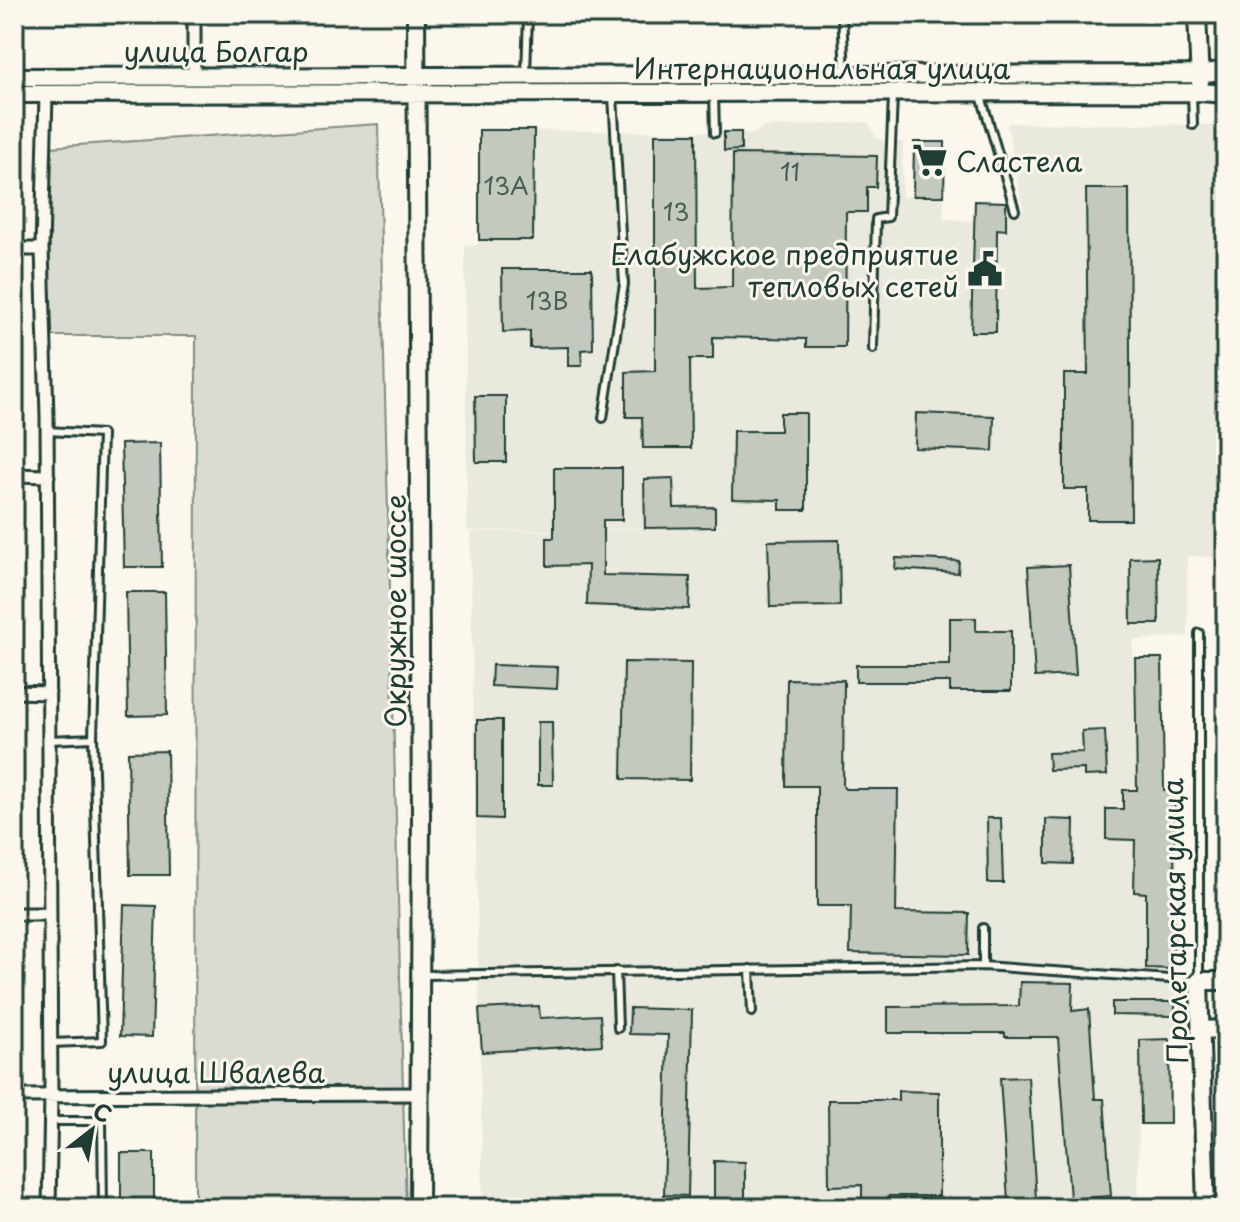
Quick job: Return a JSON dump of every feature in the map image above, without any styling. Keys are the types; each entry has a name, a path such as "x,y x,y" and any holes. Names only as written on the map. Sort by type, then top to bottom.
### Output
{"street":[{"path":"194,14 194,76"},
{"name":"Окружное шоссе","path":"416,14 419,1208"},
{"path":"1196,92 1200,74 1197,14"},
{"name":"Интернациональная улица","path":"418,75 1200,74 1226,70"},
{"name":"улица Болгар","path":"14,77 418,75"},
{"name":"улица Болгар","path":"14,94 417,93"},
{"name":"Интернациональная улица","path":"417,93 1226,94"},
{"path":"46,94 42,249 48,476 49,1208"},
{"path":"14,249 42,249"},
{"path":"14,475 48,476"},
{"path":"14,692 49,693"},
{"path":"14,914 50,914"},
{"path":"1199,981 1226,981"},
{"name":"Пролетарская улица","path":"1199,981 1206,1208"},
{"path":"1200,1030 1226,1029"},
{"name":"улица Швалева","path":"14,1096 419,1094"}],"lane":[{"path":"526,75 528,14"},
{"path":"842,14 845,74"},
{"path":"873,349 876,219 888,217 894,92"},
{"path":"980,92 1015,210"},
{"path":"1193,125 1196,92"},
{"path":"603,418 624,284 613,93"},
{"path":"714,93 715,133"},
{"path":"47,431 102,434 93,738 102,1041 50,1043"},
{"name":"Пролетарская улица","path":"1199,633 1199,981"},
{"path":"49,740 93,738"},
{"path":"983,928 983,966"},
{"path":"420,975 983,966 1199,981"},
{"path":"750,969 752,1012"},
{"path":"616,971 618,1028"},
{"path":"51,1121 102,1121 103,1208"}],"shaded area":[{"path":"868,122 876,137 885,142 903,142 902,197 944,196 943,219 974,221 975,201 1006,201 1006,210 1023,209 1007,123 1226,125 1226,558 1187,556 1188,636 1133,640 1132,721 1136,785 1178,790 1176,1039 1140,1040 1138,1208 483,1208 470,532 751,527 467,531 465,246 478,245 479,130 741,132 752,135 764,127"},
{"path":"378,124 406,1208 195,1208 196,336 49,336 50,147"}],"building":[{"path":"479,130 534,130 533,240 479,240"},
{"path":"724,132 741,132 741,150 724,151"},
{"path":"655,134 696,134 697,288 732,287 733,154 877,156 876,187 867,187 867,212 846,212 845,347 806,347 806,339 713,337 713,359 690,359 691,448 643,448 642,417 626,417 626,372 655,371"},
{"path":"914,142 945,142 944,196 913,196"},
{"path":"1086,189 1129,189 1131,520 1088,520 1088,489 1064,489 1064,374 1088,374"},
{"path":"975,201 1006,202 1006,230 997,229 996,332 971,332"},
{"path":"502,269 592,269 593,349 581,350 582,366 568,366 568,347 530,348 530,331 503,332"},
{"path":"475,396 506,396 506,462 476,462"},
{"path":"780,413 806,413 806,510 780,510 780,500 732,499 733,431 780,431"},
{"path":"916,413 994,416 993,451 915,448"},
{"path":"160,443 162,567 124,567 121,444"},
{"path":"554,468 622,468 622,520 603,520 603,575 690,577 689,609 587,605 588,565 547,566 547,538 554,538"},
{"path":"673,478 674,508 715,507 715,527 645,528 644,479"},
{"path":"839,540 840,606 770,607 768,541"},
{"path":"1158,557 1159,624 1131,624 1130,558"},
{"path":"896,558 959,561 958,573 895,569"},
{"path":"1069,565 1076,675 1035,677 1028,567"},
{"path":"126,592 165,592 167,715 128,716"},
{"path":"950,618 976,618 976,631 1011,631 1011,691 950,691 950,682 856,682 856,665 950,665"},
{"path":"1135,658 1162,658 1164,790 1175,791 1173,969 1146,968 1146,893 1134,892 1135,840 1106,839 1106,809 1123,809 1123,790 1137,790"},
{"path":"624,662 691,663 690,780 622,779"},
{"path":"492,665 558,667 557,689 491,686"},
{"path":"787,679 844,680 843,786 845,789 898,789 896,912 969,913 968,955 850,953 851,906 817,906 817,786 786,786"},
{"path":"477,720 502,720 502,819 477,818"},
{"path":"538,722 552,722 553,785 538,785"},
{"path":"1105,730 1107,775 1084,776 1084,769 1049,770 1048,753 1083,752 1082,731"},
{"path":"167,751 169,875 130,875 128,752"},
{"path":"987,818 1001,818 1003,883 988,883"},
{"path":"1046,819 1074,820 1073,864 1046,863"},
{"path":"124,905 156,906 152,1037 120,1036"},
{"path":"1020,982 1073,983 1072,1011 1089,1009 1095,1099 1104,1099 1111,1196 1070,1199 1058,1037 1005,1037 1005,1033 888,1033 888,1007 1019,1006"},
{"path":"1112,1002 1175,1002 1175,1016 1112,1015"},
{"path":"539,1006 540,1018 600,1015 602,1045 482,1052 479,1009"},
{"path":"630,1008 692,1010 688,1196 664,1195 668,1035 629,1034"},
{"path":"1169,1039 1170,1124 1141,1124 1140,1040"},
{"path":"1028,1077 1036,1199 1008,1201 1000,1078"},
{"path":"898,1091 939,1092 939,1196 889,1196 889,1208 862,1208 862,1185 829,1186 828,1100 898,1100"},
{"path":"121,1153 154,1153 154,1208 121,1208"},
{"path":"714,1161 745,1162 745,1208 714,1208"}],"place":[{"name":"Сластела","path":"930,160"},
{"name":"Елабужское предприятие тепловых сетей","path":"985,269"}]}
